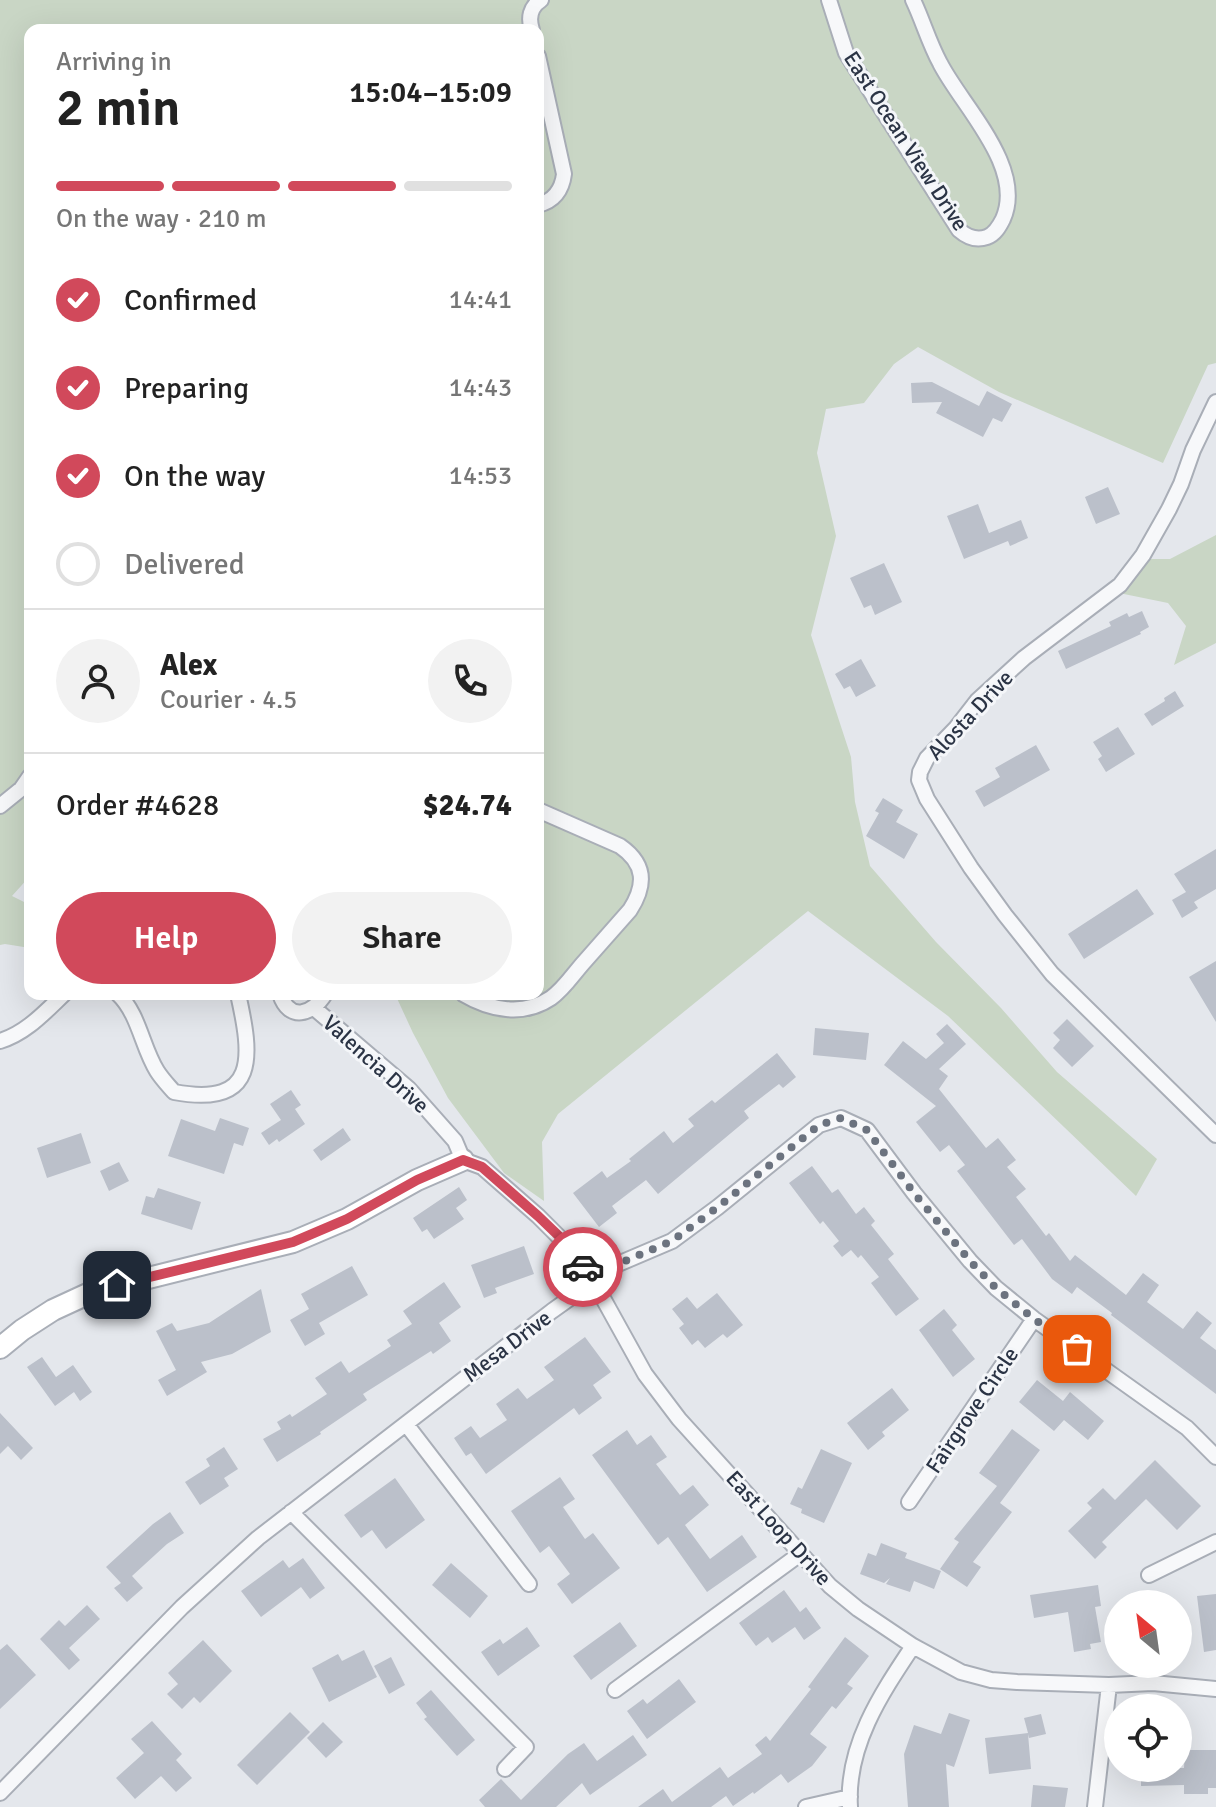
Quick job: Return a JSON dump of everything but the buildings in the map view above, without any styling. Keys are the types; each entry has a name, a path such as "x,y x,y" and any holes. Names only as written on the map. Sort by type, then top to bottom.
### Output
{"street":[{"path":"530,24 531,12 541,0"},
{"name":"East Ocean View Drive","path":"829,0 846,53 959,230 975,239 986,238 995,233 1007,204 1003,168 994,147 938,61 913,0"},
{"path":"544,83 564,174 560,190 544,202"},
{"name":"Alosta Drive","path":"1216,402 1169,509 1143,555 1120,585 1024,658 977,701 927,758 919,780 927,799 971,868 1052,974 1216,1135"},
{"path":"0,806 24,785"},
{"path":"474,1000 511,1010 538,1005 550,998 620,922 638,897 642,885 641,874 630,853 544,813"},
{"path":"0,1041 34,1023 58,1000"},
{"path":"125,1000 156,1070 174,1092 194,1096 218,1094 235,1086 244,1073 247,1061 246,1032 239,1000"},
{"path":"283,1000 286,1007 295,1013 314,1008 320,1000"},
{"name":"Valencia Drive","path":"314,1008 408,1088 455,1141 463,1160"},
{"name":"Mesa Drive","path":"0,1793 182,1607 258,1538 552,1311 618,1264 672,1241 819,1125 841,1118 867,1130 914,1193 996,1288 1034,1319 1187,1428 1216,1457"},
{"path":"0,1348 53,1310 92,1292 293,1242 347,1219 417,1180 463,1160"},
{"name":"East Loop Drive","path":"463,1160 482,1167 570,1248 594,1282 645,1374 679,1419 830,1586 858,1609 913,1646 961,1672 991,1680 1109,1685 1153,1683 1216,1689"},
{"name":"Fairgrove Circle","path":"909,1502 1034,1319"},
{"path":"406,1424 529,1584"},
{"path":"291,1512 526,1747 505,1769"},
{"path":"1149,1575 1216,1542"},
{"path":"615,1690 800,1554"},
{"path":"806,1807 850,1802 854,1763 869,1717 913,1646"},
{"path":"1095,1807 1109,1685"}],"green space":[{"path":"0,0 1216,0 1216,363 1208,365 1163,463 999,392 918,347 894,364 864,403 826,409 817,453 836,536 811,635 851,757 855,802 870,866 1057,1072 1157,1159 1136,1196 948,1016 808,911 558,1114 542,1142 544,1201 504,1173 448,1098 413,1033 398,1000 544,1000 544,24 24,24 24,883 12,896 24,902 24,947 0,945"},
{"path":"1216,535 1216,643 1174,665 1186,626 1168,603 1119,593 1150,559 1170,559"}],"way so far":[{"path":"583,1267 594,1282 618,1264 672,1241 819,1125 841,1118 867,1130 914,1193 996,1288 1077,1349"}],"route":[{"path":"117,1285 293,1242 347,1219 417,1180 463,1160 482,1167 538,1216 563,1240 583,1267"}]}
